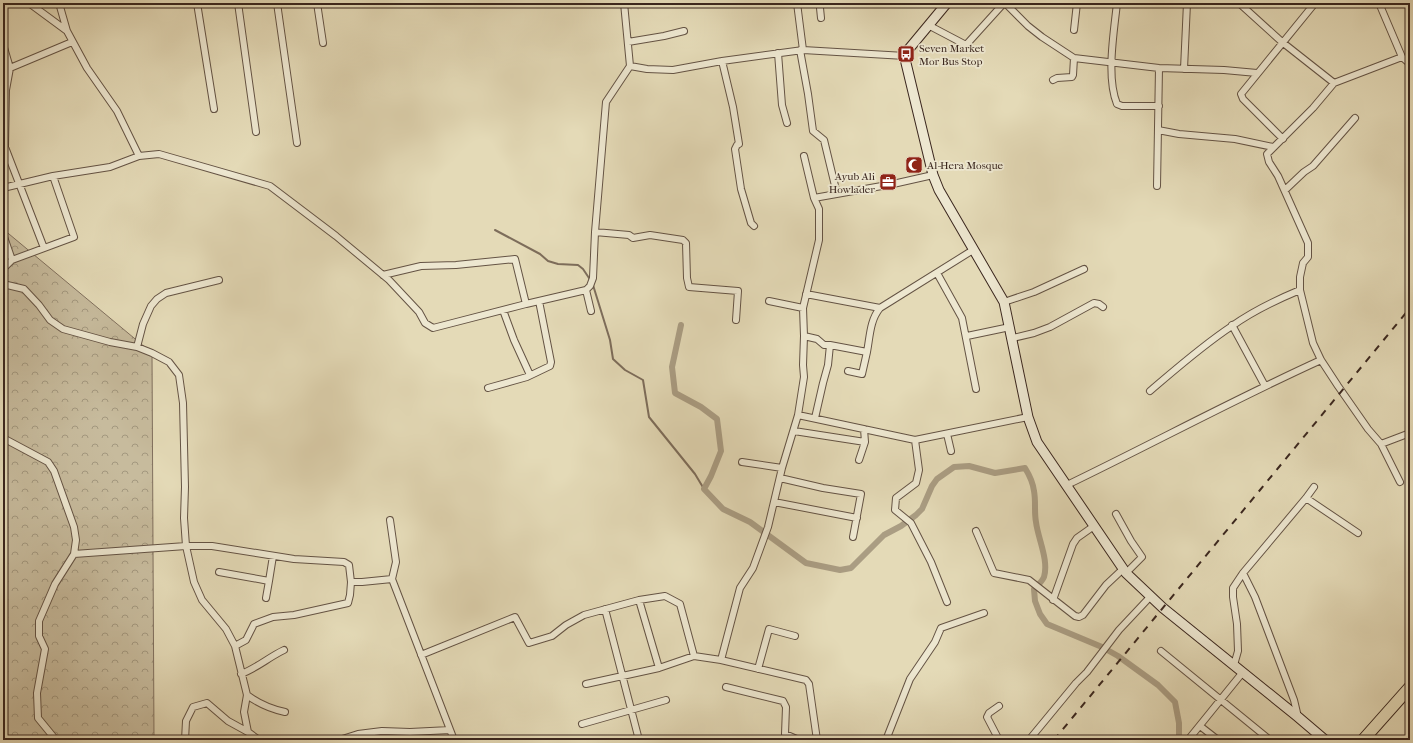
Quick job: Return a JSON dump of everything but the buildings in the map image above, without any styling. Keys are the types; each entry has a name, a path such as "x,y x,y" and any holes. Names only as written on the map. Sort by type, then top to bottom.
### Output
{"highway":[{"path":"1363,740 1410,687"},
{"path":"1372,740 1410,696"}],"street":[{"path":"29,3 67,31"},
{"path":"59,3 67,31 72,42 87,68 117,112 139,156"},
{"path":"197,3 214,109"},
{"path":"238,3 256,132"},
{"path":"277,3 297,143"},
{"path":"317,3 323,43"},
{"path":"591,311 588,288 593,278 595,232 606,102 630,66 624,3"},
{"path":"797,3 801,50 813,131 824,140 837,194"},
{"path":"821,3 821,18"},
{"path":"947,3 908,50 905,56 906,63 933,174 939,190 1004,302 1013,338 1028,417 1037,442 1068,485 1125,571 1150,597 1326,740"},
{"path":"928,25 966,45 1005,3 1028,26 1074,58 1159,68 1224,70 1257,73"},
{"path":"1074,30 1077,3"},
{"path":"1117,3 1111,62 1117,104 1122,106 1159,106"},
{"path":"1184,69 1187,3"},
{"path":"1239,3 1282,42 1334,83"},
{"path":"1283,139 1241,94 1315,3"},
{"path":"1379,3 1402,57 1410,64"},
{"path":"628,42 684,31"},
{"path":"10,68 72,42"},
{"path":"3,44 10,68 6,90 5,147 44,248"},
{"path":"630,66 647,69 673,70 722,61 801,50 905,56"},
{"path":"778,53 782,106 787,123"},
{"path":"1400,482 1381,444 1356,413 1321,360 1313,343 1300,290 1300,277 1303,263 1308,257 1308,243 1285,190 1278,176 1268,162 1267,154 1313,108 1334,83 1402,57"},
{"path":"1053,80 1057,78 1072,77 1074,74 1074,58"},
{"path":"722,61 733,107 739,144 735,149 741,190 754,226"},
{"path":"1158,186 1159,68"},
{"path":"1285,190 1304,172 1313,166 1355,118"},
{"path":"1158,130 1179,134 1235,139 1273,147"},
{"path":"3,188 53,176 110,167 139,156 159,154 270,186 336,236 384,275 419,312 428,326 433,328 588,288"},
{"path":"721,660 740,588 753,568 768,527 782,468 798,415 804,377 803,308 819,240 819,209 814,198 804,156"},
{"path":"814,198 893,184 933,174"},
{"path":"3,280 4,268 12,260 74,237 53,176"},
{"path":"595,232 629,235 633,238 650,235 683,240 686,243 687,278 689,287 738,291 736,320"},
{"path":"3,234 12,260"},
{"path":"848,371 862,374 872,322 875,314 880,308 974,250"},
{"path":"384,275 421,266 456,265 515,259 526,304"},
{"path":"1004,302 1034,292 1084,269"},
{"path":"937,273 962,318 967,336 976,389"},
{"path":"137,347 143,324 151,306 157,299 166,293 219,280"},
{"path":"3,284 24,289 39,305 50,320 63,329 110,342 137,347 169,362 179,375 183,403 185,487 184,518 186,546 194,582 202,600 226,629 235,646 247,695 244,712 249,740"},
{"path":"1150,390 1232,325 1279,299 1300,290"},
{"path":"806,294 880,308"},
{"path":"488,388 527,377 550,366 551,362 538,301"},
{"path":"769,301 803,308"},
{"path":"1013,338 1050,327 1094,302 1103,307"},
{"path":"503,310 514,340 530,375"},
{"path":"1232,325 1265,386"},
{"path":"967,336 1010,327"},
{"path":"804,336 817,339 824,345 867,352"},
{"path":"815,418 828,365 830,345"},
{"path":"1068,485 1265,386 1321,360"},
{"path":"798,415 915,440 1028,417"},
{"path":"859,460 865,442 864,429"},
{"path":"794,431 865,442"},
{"path":"1381,444 1410,433"},
{"path":"947,434 951,451"},
{"path":"3,438 48,462 54,471 74,527 76,540 74,554 55,584 39,621 39,636 45,649 38,693 38,718 56,740"},
{"path":"915,440 919,470 916,483 896,498 895,510 911,523 931,562 947,602"},
{"path":"742,462 782,468"},
{"path":"780,478 823,488 861,494 853,537"},
{"path":"1234,665 1238,651 1233,588 1243,573 1314,487"},
{"path":"1306,498 1358,533"},
{"path":"774,502 857,518"},
{"path":"976,531 994,572 1029,580 1053,600 1075,616 1079,617 1083,615 1106,585 1142,557 1127,536 1116,514"},
{"path":"390,520 396,562 392,579 454,740"},
{"path":"1053,600 1073,544 1077,538 1094,526"},
{"path":"74,554 186,546 212,546 314,561 344,562 350,565 351,582 348,603 294,615 274,617 254,624 246,640 235,646"},
{"path":"266,598 273,556"},
{"path":"219,572 269,581"},
{"path":"1243,573 1255,597 1294,700 1298,717"},
{"path":"351,582 392,579"},
{"path":"421,654 515,617 529,643 552,636 566,625 584,615 639,600 665,596 680,604 694,656"},
{"path":"1030,740 1102,653 1110,641 1150,597"},
{"path":"639,600 659,668"},
{"path":"605,609 639,740"},
{"path":"886,740 910,679 935,642 941,628 984,613"},
{"path":"758,669 768,629 795,636"},
{"path":"242,674 252,670 273,655 284,650"},
{"path":"1161,651 1270,740"},
{"path":"586,684 659,668 694,656 721,660 806,680 809,684 817,740"},
{"path":"1188,740 1243,672"},
{"path":"726,687 783,701 786,707 785,734 799,740"},
{"path":"247,695 257,702 273,709 285,712"},
{"path":"582,724 666,700"},
{"path":"185,740 186,721 193,707 207,702 228,721 259,740"},
{"path":"998,706 989,713 987,717 999,740"},
{"path":"1200,726 1218,740"},
{"path":"340,740 358,734 382,731 410,732 450,730"}],"green space":[{"path":"3,229 152,353 154,740 3,740"}],"waterway":[{"path":"495,230 540,254 548,261 558,264 578,265 583,269 591,281"},
{"path":"593,285 610,340 613,359 625,370 643,380 649,417 695,474 704,489"},
{"path":"681,325 672,367 675,393 701,407 717,419 721,451 704,489 723,509 750,522 806,563 840,570 851,568 884,535 901,526 916,515 922,509 932,486 937,479 954,467 969,466 995,473 1025,468 1034,488 1037,529 1045,564 1044,577 1034,589 1035,601 1040,614 1047,624 1102,647 1118,656 1158,685 1175,702 1179,723 1179,740"}],"railway":[{"path":"1054,740 1410,308"}],"place":[{"name":"Seven Market Mor Bus Stop","path":"906,54"},
{"name":"Al-Hera Mosque","path":"914,165"},
{"name":"Ayub Ali Howlader","path":"888,182"}]}
